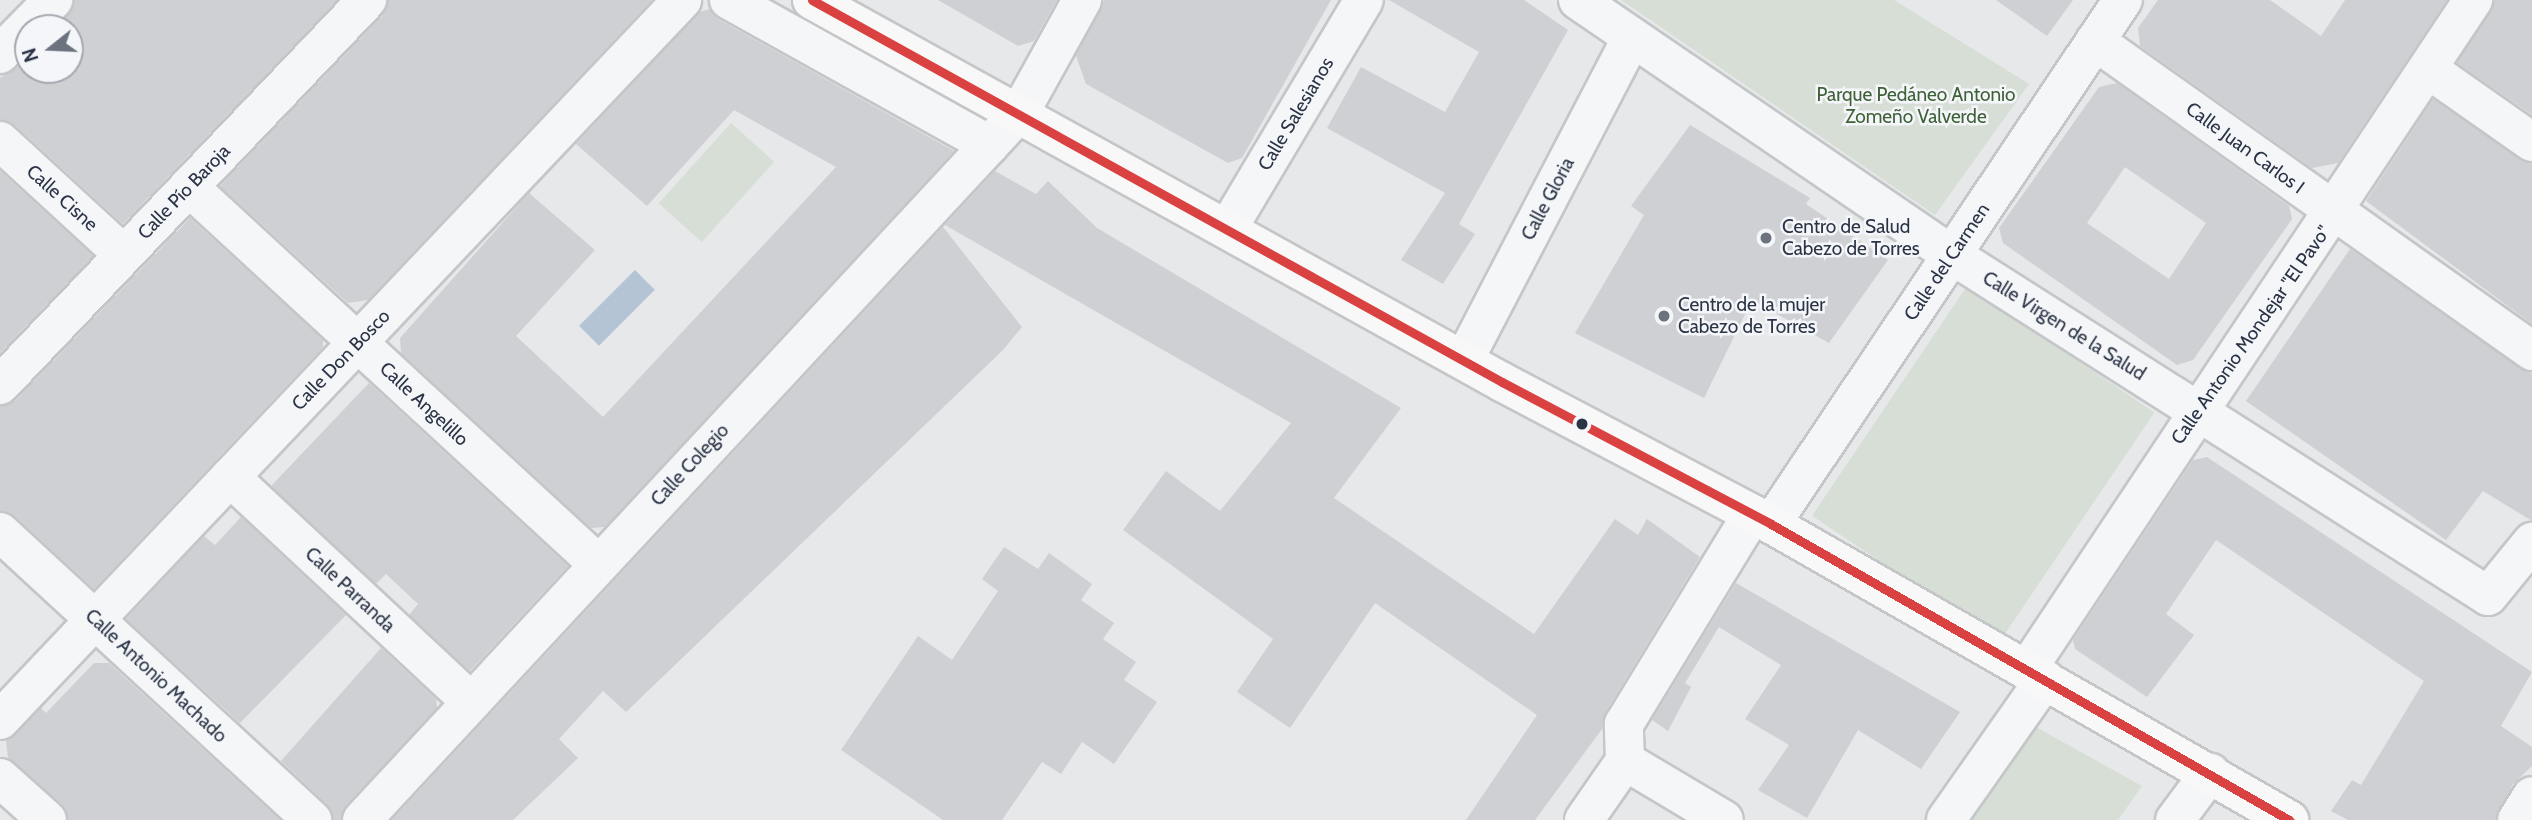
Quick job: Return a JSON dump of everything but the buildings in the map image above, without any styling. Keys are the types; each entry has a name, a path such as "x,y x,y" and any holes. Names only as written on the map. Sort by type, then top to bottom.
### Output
{"main road":[{"path":"831,4 1464,360 1762,519 2289,820"}],"street":[{"path":"0,54 52,0"},
{"name":"Calle Pío Baroja","path":"0,385 368,0"},
{"name":"Calle Don Bosco","path":"0,720 682,0"},
{"path":"730,0 989,145"},
{"name":"Calle Colegio","path":"362,820 1020,112 1082,0"},
{"name":"Calle Salesianos","path":"1228,228 1364,0"},
{"name":"Calle Virgen de la Salud","path":"1578,0 1952,255 2488,596 2532,542"},
{"name":"Calle del Carmen","path":"1625,761 1624,724 1762,519 1952,255 2123,0"},
{"name":"Calle Antonio Mondejar \"El Pavo\"","path":"1946,820 2198,410 2335,212 2473,0"},
{"name":"Calle Gloria","path":"1464,360 1632,37"},
{"name":"Calle Juan Carlos I","path":"2095,41 2532,351"},
{"path":"2428,69 2532,142"},
{"name":"Calle Cisne","path":"0,141 124,255"},
{"name":"Calle Angelillo","path":"189,187 598,564"},
{"name":"Calle Parranda","path":"230,477 471,702"},
{"name":"Calle Antonio Machado","path":"0,532 312,820"},
{"path":"1584,820 1625,761 1724,820"},
{"path":"2175,820 2210,773"},
{"path":"0,778 47,820"},
{"path":"2517,820 2532,796"}],"green space":[{"name":"Parque Pedáneo Antonio Zomeño Valverde","path":"1621,0 1894,0 2029,84 1935,215"},
{"path":"731,123 774,162 702,242 659,203"},
{"path":"1967,286 2154,412 1999,642 1812,516"},
{"path":"2034,726 2142,786 2118,820 1969,820"}],"water":[{"path":"635,270 655,290 599,346 579,326"}],"transit line":[{"path":"812,0 1502,382 1771,524 2289,820"}],"place":[{"name":"Centro de Salud Cabezo de Torres","path":"1766,238"},
{"name":"Centro de la mujer Cabezo de Torres","path":"1664,316"}]}
